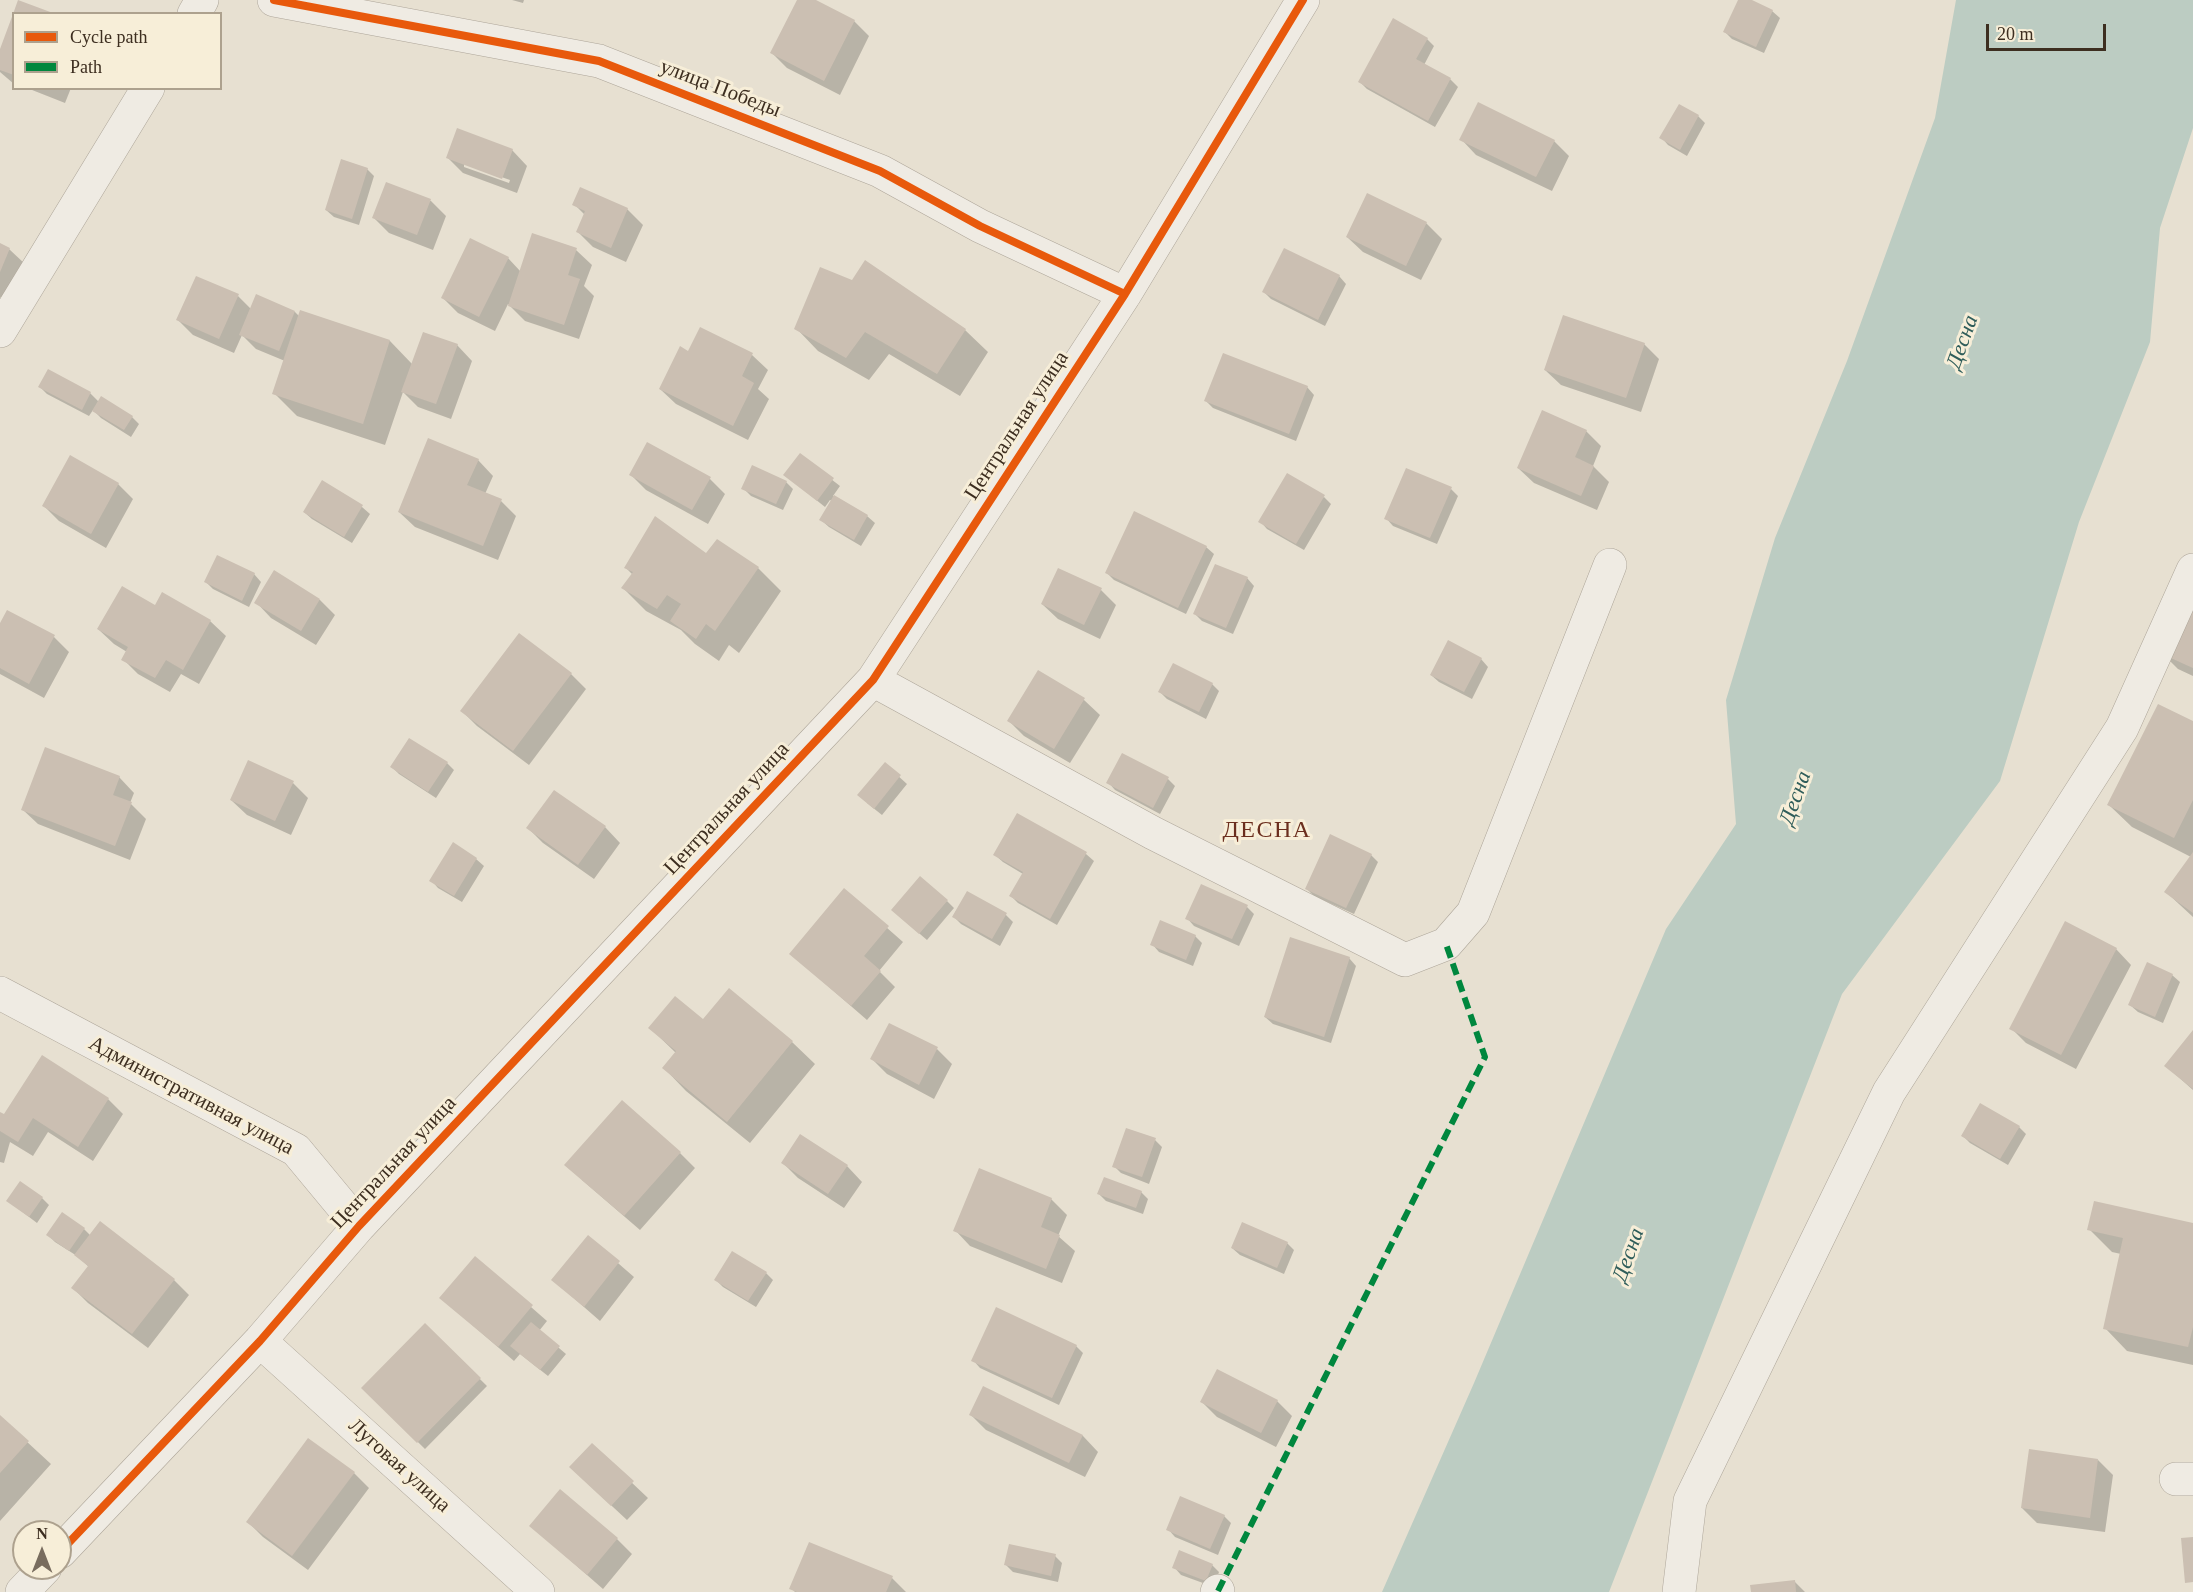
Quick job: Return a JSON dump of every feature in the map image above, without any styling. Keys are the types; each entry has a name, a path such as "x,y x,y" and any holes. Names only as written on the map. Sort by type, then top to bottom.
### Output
{"street":[{"name":"улица Победы","path":"274,0 599,61 880,171 980,226 1125,294"},
{"name":"Центральная улица","path":"72,1539 260,1341 359,1226 873,680 1125,294 1303,0"},
{"path":"0,331 147,90"},
{"path":"873,680 1153,833 1405,960 1446,944 1473,913 1610,565"},
{"path":"1679,1592 1690,1502 1889,1092 2122,728 2193,570"},
{"name":"Административная улица","path":"0,993 297,1150 359,1226"},
{"name":"Луговая улица","path":"260,1341 538,1592"},
{"path":"22,1592 34,1580"}],"water":[{"name":"Десна","path":"1956,0 2193,0 2193,128 2160,228 2150,342 2079,522 2000,781 1842,994 1609,1592 1382,1592 1474,1383 1666,929 1736,824 1726,700 1775,538 1847,361 1935,118"}],"building":[{"path":"18,0 50,12 14,12"},
{"path":"797,0 816,0 855,20 824,81 770,53"},
{"path":"1738,0 1752,0 1773,10 1756,47 1723,32"},
{"path":"12,17 12,74 0,70 0,49"},
{"path":"1393,18 1428,38 1416,59 1451,78 1428,121 1358,82"},
{"path":"1478,102 1555,140 1536,177 1459,140"},
{"path":"1679,104 1699,115 1680,150 1659,138"},
{"path":"457,128 513,149 502,179 446,158"},
{"path":"341,159 368,168 352,219 325,210"},
{"path":"386,182 431,199 417,235 372,218"},
{"path":"580,187 628,208 611,248 576,232 585,211 572,205"},
{"path":"1367,193 1427,222 1406,266 1346,237"},
{"path":"532,233 577,248 568,275 580,279 564,325 508,306"},
{"path":"470,238 509,257 479,317 441,298"},
{"path":"0,243 10,248 0,272"},
{"path":"1284,248 1340,275 1318,320 1262,292"},
{"path":"865,260 966,329 937,374 865,332 846,358 794,329 820,267 852,280"},
{"path":"196,276 239,294 219,339 176,320"},
{"path":"256,294 295,311 279,351 239,335"},
{"path":"300,310 390,340 363,424 272,394"},
{"path":"1563,315 1645,343 1626,398 1544,370"},
{"path":"700,327 753,353 742,376 754,383 733,426 659,389 680,346 688,351"},
{"path":"423,332 458,344 436,404 401,392"},
{"path":"1223,353 1308,386 1289,434 1204,401"},
{"path":"48,369 91,392 82,410 38,387"},
{"path":"101,396 133,416 124,430 92,411"},
{"path":"1542,410 1587,430 1575,457 1594,466 1581,496 1517,468"},
{"path":"428,438 479,459 467,485 502,499 483,546 398,512"},
{"path":"647,442 711,477 692,510 629,475"},
{"path":"800,453 834,478 817,501 783,475"},
{"path":"70,455 119,483 91,534 42,506"},
{"path":"752,465 787,481 776,504 741,489"},
{"path":"1406,468 1452,487 1430,538 1384,519"},
{"path":"1287,473 1325,495 1296,544 1258,522"},
{"path":"322,480 363,505 344,537 303,512"},
{"path":"834,495 868,515 854,540 819,520"},
{"path":"1134,511 1207,546 1178,608 1105,573"},
{"path":"655,516 706,553 717,539 759,567 715,631 706,624 696,639 670,621 681,604 667,595 657,609 621,588 633,572 624,568"},
{"path":"217,555 255,573 242,601 204,582"},
{"path":"1215,564 1248,577 1226,628 1193,614"},
{"path":"1058,568 1102,588 1084,625 1041,604"},
{"path":"274,570 320,599 301,631 254,603"},
{"path":"122,586 155,605 162,592 211,620 183,670 166,660 155,678 121,660 128,647 97,629"},
{"path":"2193,603 2193,668 2162,654"},
{"path":"7,610 55,635 29,684 0,668 0,623"},
{"path":"519,633 572,673 513,751 460,711"},
{"path":"1448,640 1482,658 1464,692 1430,675"},
{"path":"1173,663 1213,683 1199,712 1158,692"},
{"path":"1038,670 1085,698 1054,749 1007,721"},
{"path":"2158,704 2193,721 2193,800 2174,838 2107,805"},
{"path":"409,738 448,762 428,792 390,767"},
{"path":"45,747 120,776 113,795 132,802 115,846 21,810"},
{"path":"1122,753 1169,777 1153,808 1106,783"},
{"path":"248,760 294,781 275,821 230,800"},
{"path":"885,762 901,775 874,809 857,795"},
{"path":"554,790 606,826 578,865 526,828"},
{"path":"1017,813 1087,852 1050,919 1009,896 1023,872 993,855"},
{"path":"1330,834 1372,854 1346,908 1305,889"},
{"path":"453,842 477,858 454,896 429,881"},
{"path":"2193,852 2193,913 2164,892"},
{"path":"920,876 948,900 919,934 891,910"},
{"path":"1201,884 1248,905 1232,939 1185,919"},
{"path":"844,888 889,926 864,956 881,971 851,1006 789,954"},
{"path":"967,891 1007,913 992,939 952,917"},
{"path":"1160,920 1196,935 1186,960 1150,945"},
{"path":"2065,921 2117,948 2061,1055 2009,1029"},
{"path":"1290,937 1350,957 1324,1037 1264,1017"},
{"path":"2147,962 2173,974 2155,1017 2128,1005"},
{"path":"729,988 793,1041 727,1122 662,1068 676,1051 648,1028 675,996 703,1019"},
{"path":"889,1023 938,1047 919,1085 870,1059"},
{"path":"2193,1030 2193,1089 2164,1066"},
{"path":"42,1055 109,1098 78,1147 33,1118 18,1142 0,1131 0,1112 4,1114"},
{"path":"622,1100 681,1152 624,1216 564,1165"},
{"path":"1980,1103 2020,1126 2000,1159 1961,1136"},
{"path":"1126,1128 1156,1138 1142,1177 1112,1167"},
{"path":"800,1134 848,1165 828,1194 781,1163"},
{"path":"979,1168 1052,1198 1041,1227 1060,1235 1046,1269 953,1231"},
{"path":"1104,1177 1142,1191 1136,1208 1097,1194"},
{"path":"20,1181 43,1197 29,1217 6,1201"},
{"path":"2094,1201 2193,1223 2193,1327 2188,1347 2103,1329 2123,1238 2087,1230"},
{"path":"62,1212 85,1228 69,1251 46,1235"},
{"path":"100,1221 175,1279 132,1334 71,1288 88,1266 74,1255"},
{"path":"1242,1222 1288,1242 1277,1268 1231,1248"},
{"path":"588,1235 620,1261 584,1307 551,1280"},
{"path":"732,1251 767,1272 748,1301 714,1280"},
{"path":"475,1256 533,1305 498,1347 439,1298"},
{"path":"996,1307 1077,1345 1052,1398 971,1361"},
{"path":"531,1322 560,1346 540,1370 510,1346"},
{"path":"425,1323 481,1378 417,1443 361,1388"},
{"path":"1217,1369 1278,1400 1261,1433 1200,1402"},
{"path":"983,1386 1083,1435 1069,1463 969,1415"},
{"path":"0,1415 29,1441 0,1473"},
{"path":"308,1438 355,1472 292,1556 246,1522"},
{"path":"592,1443 634,1481 611,1506 569,1467"},
{"path":"2029,1449 2098,1459 2090,1518 2021,1508"},
{"path":"560,1489 618,1538 587,1575 529,1526"},
{"path":"1180,1496 1225,1515 1210,1549 1166,1530"},
{"path":"2193,1537 2193,1582 2185,1583 2181,1538"},
{"path":"809,1542 893,1576 886,1592 797,1592 789,1589"},
{"path":"1009,1544 1056,1554 1051,1576 1004,1565"},
{"path":"1179,1550 1213,1564 1206,1581 1172,1568"},
{"path":"1795,1580 1796,1592 1751,1592 1750,1585"}],"marked path":[{"path":"1218,1591 1485,1057 1446,944"}],"cycle path":[{"path":"274,0 599,61 880,171 980,226 1125,294"},
{"path":"72,1539 260,1341 359,1226 873,680 1125,294 1303,0"}],"district":[{"name":"ДЕСНА","path":"1267,831"}]}
